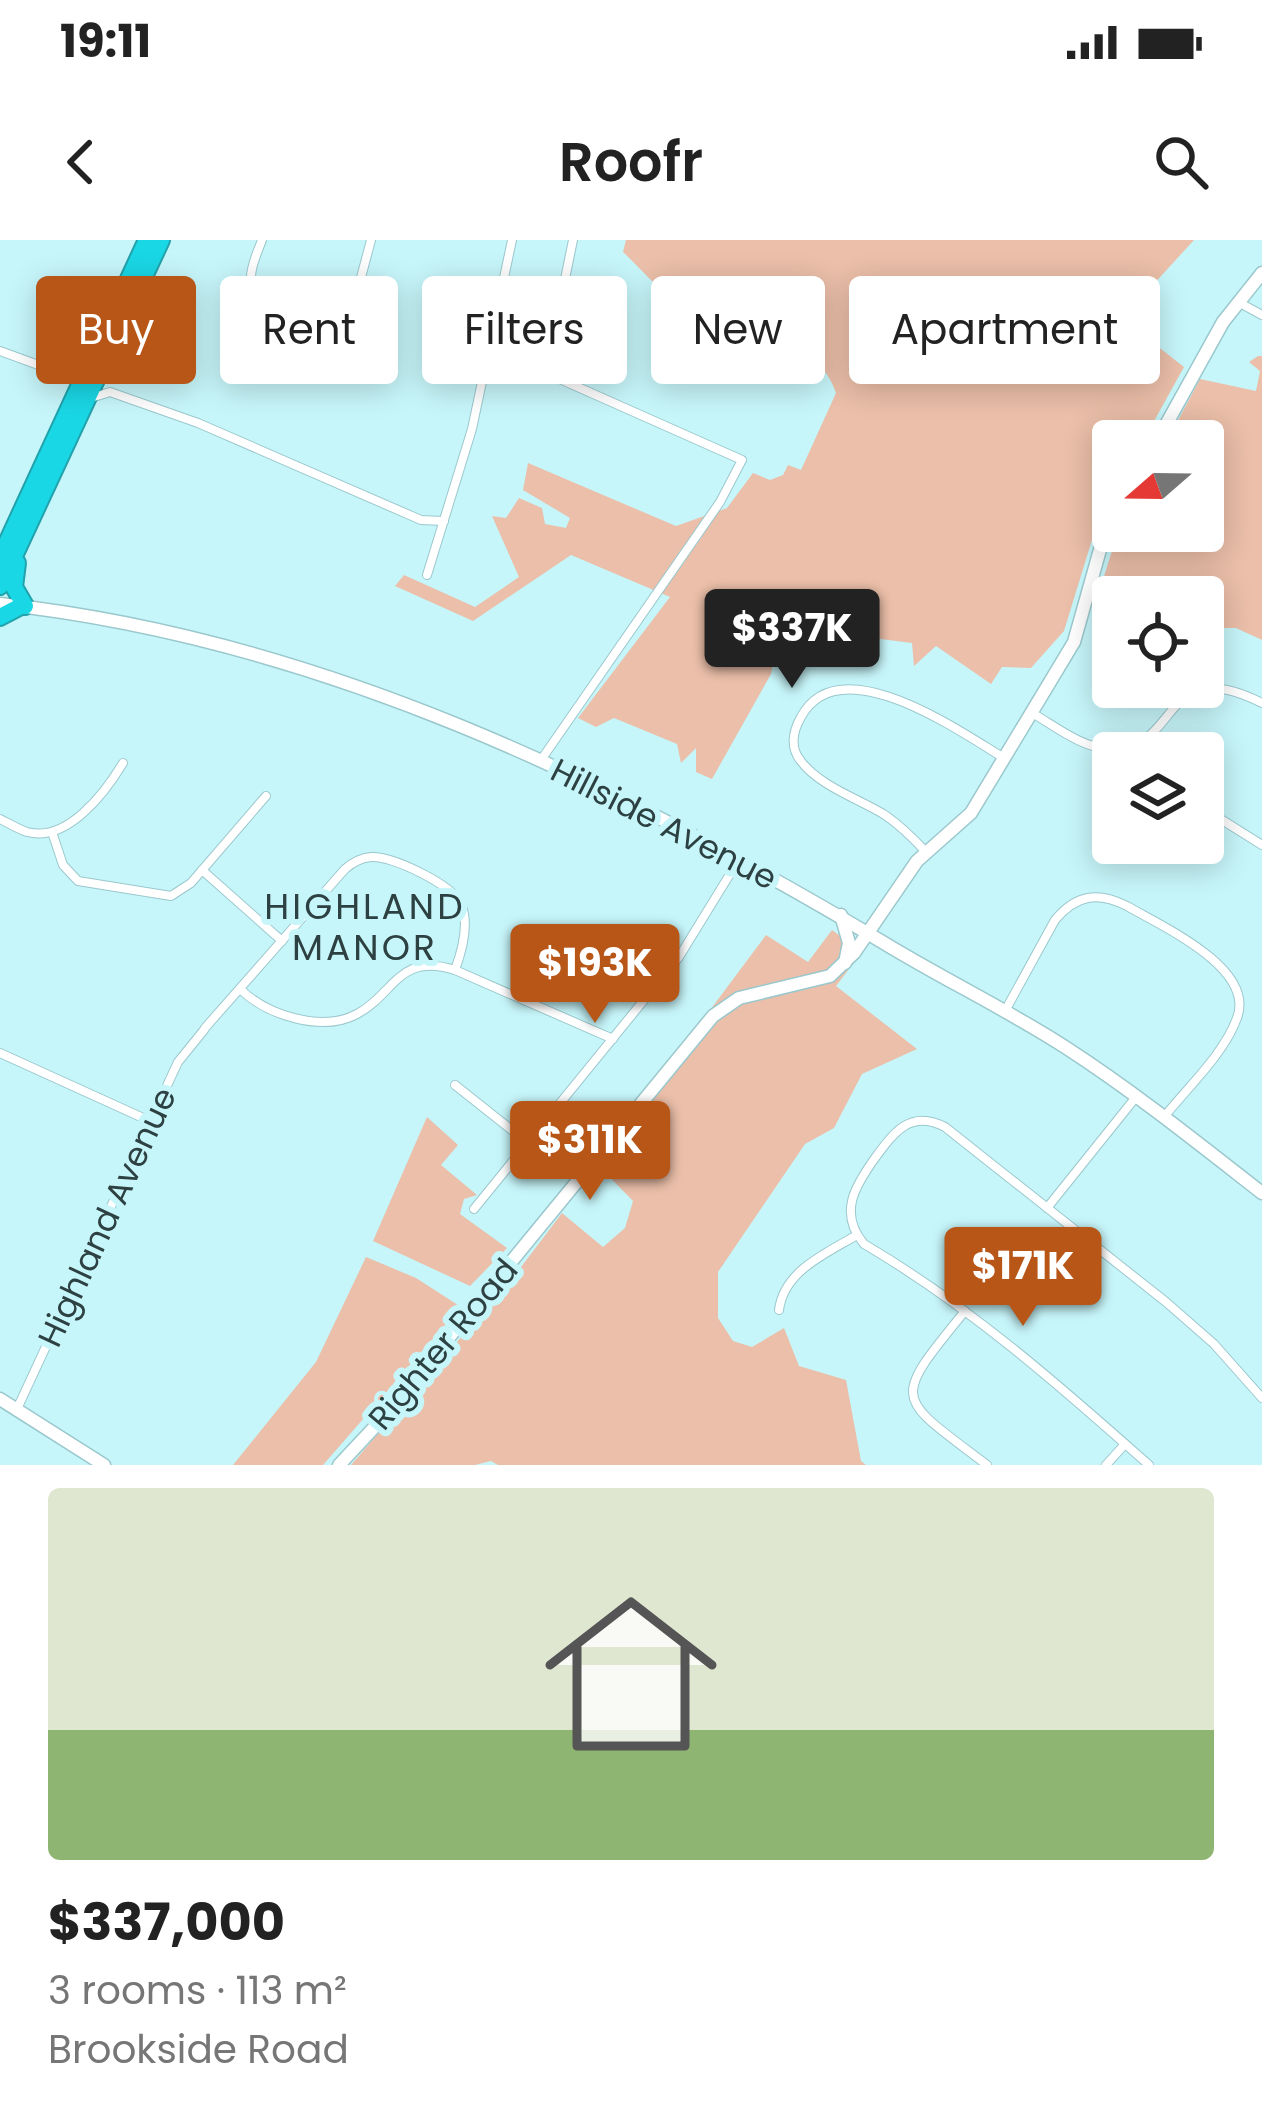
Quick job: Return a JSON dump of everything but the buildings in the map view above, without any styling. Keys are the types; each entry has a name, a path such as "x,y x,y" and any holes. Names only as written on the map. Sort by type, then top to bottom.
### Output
{"highway":[{"path":"132,276 147,240"},
{"path":"142,276 161,240"},
{"path":"0,586 8,547 87,384"},
{"path":"0,617 23,606 8,547"}],"street":[{"path":"262,240 250,277 258,296 346,334 371,240"},
{"path":"427,575 472,429 512,240"},
{"path":"541,762 720,502 742,460 562,380 547,367 573,240"},
{"path":"1169,420 1238,302 1262,273"},
{"path":"1238,302 1262,315"},
{"path":"0,351 36,364"},
{"path":"69,384 77,406 110,392 197,423 421,520 444,521"},
{"path":"106,384 110,392"},
{"name":"Righter Road","path":"339,1465 713,1016 739,998 817,982 844,964 900,880 971,813 1080,628 1100,552"},
{"name":"Hillside Avenue","path":"0,604 152,626 265,657 377,693 649,811 842,915 1004,1011 1136,1097 1262,1193"},
{"path":"1152,732 1196,691 1222,685 1262,703"},
{"path":"926,852 886,816 804,765 793,741 812,701 835,690 900,700 1005,759"},
{"path":"1032,713 1092,743"},
{"path":"0,819 27,832 52,832 74,819 112,782 123,763"},
{"path":"52,832 63,866 88,884 171,896 202,870 266,796"},
{"path":"1224,821 1262,845"},
{"name":"Highland Avenue","path":"17,1409 181,1058 350,864 380,857 457,896 465,927 455,970"},
{"path":"475,1209 679,957 738,860"},
{"path":"202,870 283,940"},
{"path":"1004,1011 1055,920 1085,897 1112,898 1196,949 1230,974 1240,1012 1229,1034 1164,1117"},
{"path":"842,915 849,943 844,964"},
{"path":"240,989 273,1012 336,1021 367,1007 407,970 428,966 455,970 613,1039"},
{"path":"0,1053 152,1122"},
{"path":"455,1085 528,1143"},
{"path":"1046,1208 1136,1097"},
{"path":"1149,1465 1084,1405 965,1311 857,1235 850,1216 851,1199 892,1135 915,1120 945,1127 1214,1344 1262,1397"},
{"path":"779,1310 782,1291 797,1274 857,1235"},
{"path":"965,1311 919,1368 913,1394 924,1418 987,1465"},
{"path":"0,1399 104,1465"},
{"path":"1106,1465 1125,1444"}],"shaded area":[{"path":"626,240 1194,240 1160,277 849,276 849,384 1160,384 1160,348 1184,367 1155,420 1092,420 1092,540 1064,631 1031,668 1002,667 991,684 936,646 914,666 912,643 780,626 771,674 712,779 696,772 696,748 681,763 677,744 614,718 596,727 578,718 670,597 571,555 473,621 395,586 404,575 475,607 519,577 492,516 506,518 519,498 542,508 545,524 566,528 570,518 523,490 528,463 676,526 727,508 753,473 770,480 783,475 788,465 801,470 836,393 825,371 825,276 651,279 623,252"},
{"path":"1262,356 1262,640 1236,628 1224,628 1224,576 1104,576 1112,552 1224,552 1224,420 1178,420 1200,379 1256,391 1260,371 1249,362"},
{"path":"832,930 862,952 836,986 917,1049 862,1074 834,1128 805,1144 718,1272 718,1318 733,1341 752,1347 784,1328 799,1366 846,1380 861,1461 866,1465 498,1465 491,1461 351,1465 562,1213 603,1247 625,1228 633,1201 596,1163 766,935 808,962"},
{"path":"427,1117 458,1145 441,1165 477,1195 464,1199 460,1214 507,1248 470,1286 373,1241"},
{"path":"366,1257 416,1278 461,1307 323,1465 233,1465 316,1362"}],"district":[{"name":"HIGHLAND MANOR","path":"365,926"}]}
